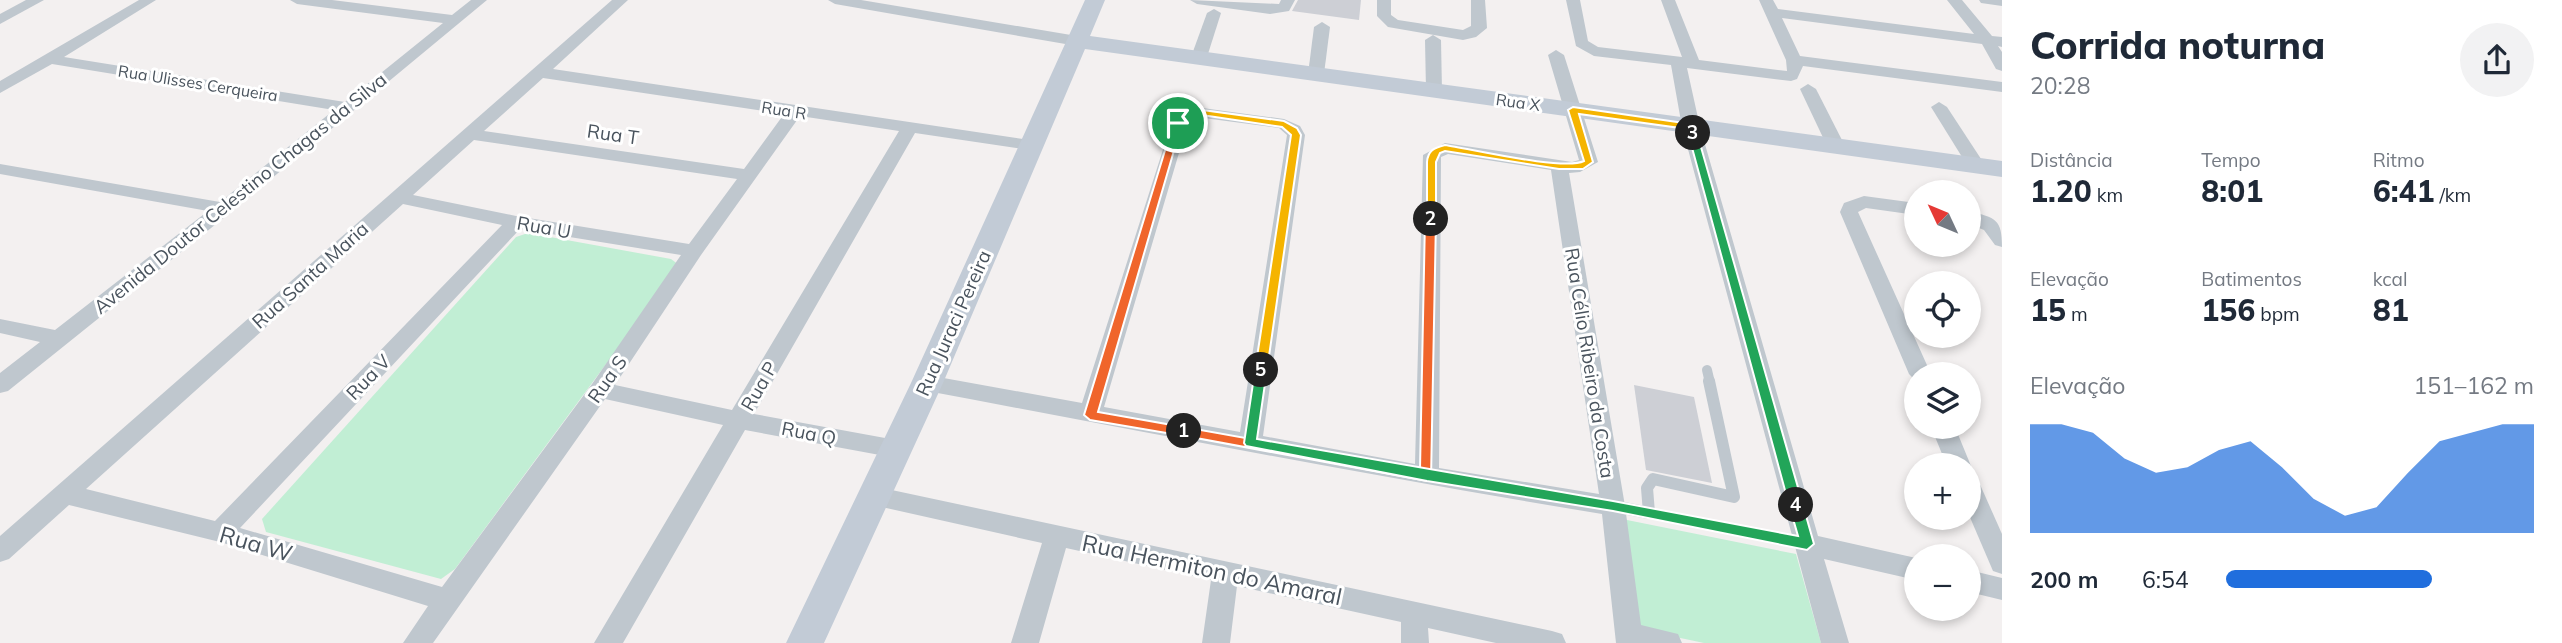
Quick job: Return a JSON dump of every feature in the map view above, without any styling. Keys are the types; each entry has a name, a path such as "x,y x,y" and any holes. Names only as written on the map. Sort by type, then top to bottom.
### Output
{"street":[{"path":"0,20 37,0"},
{"path":"0,88 149,0"},
{"path":"296,0 456,20"},
{"name":"Avenida Doutor Celestino Chagas da Silva","path":"0,385 480,0"},
{"name":"Rua Santa Maria","path":"0,551 621,0"},
{"path":"835,0 1077,41"},
{"name":"Rua Juraci Pereira","path":"805,643 927,383 1095,0"},
{"path":"1199,57 1207,6 1270,10 1284,8 1288,0"},
{"path":"1384,8 1393,24 1463,35 1471,34 1479,28 1478,0"},
{"path":"1573,0 1581,44 1586,48 1606,54 1784,77 1795,73 1794,60 1770,7"},
{"path":"1668,0 1685,64 1691,127 1835,643"},
{"path":"1954,0 1994,41 2002,66"},
{"path":"1986,0 2002,2"},
{"path":"1770,7 1994,41"},
{"path":"1316,74 1322,27"},
{"path":"1433,40 1434,91"},
{"name":"Rua X","path":"1077,41 2002,169"},
{"path":"1427,476 1432,155 1445,148 1574,168 1589,162 1556,55"},
{"name":"Rua Ulisses Cerqueira","path":"49,59 347,107"},
{"path":"1794,60 2002,87"},
{"name":"Rua R","path":"538,72 1030,145"},
{"path":"1808,89 1836,146"},
{"path":"1939,107 1976,165"},
{"path":"1090,415 1178,123 1185,113 1195,111 1284,124 1294,130 1296,135 1250,443"},
{"name":"Rua S","path":"417,643 600,390 694,251 794,112"},
{"name":"Rua P","path":"608,643 909,128"},
{"name":"Rua T","path":"470,134 749,174"},
{"name":"Rua Célio Ribeiro da Costa","path":"1559,166 1613,506 1630,638"},
{"path":"0,169 224,208"},
{"name":"Rua U","path":"396,197 516,222 694,251"},
{"path":"1904,207 1864,202 1851,207 1849,212 1915,362"},
{"name":"Rua V","path":"220,532 516,222"},
{"path":"1981,222 1991,226 1999,236"},
{"path":"0,326 57,338"},
{"path":"927,383 1427,476 1613,506"},
{"name":"Rua Q","path":"600,390 739,420 896,449"},
{"name":"Rua W","path":"65,494 220,532 447,600"},
{"name":"Rua Hermiton do Amaral","path":"873,496 1552,643"},
{"path":"1981,515 2002,563"},
{"path":"1025,643 1056,537"},
{"path":"1807,544 1904,566"},
{"path":"1216,643 1225,573"},
{"path":"1981,584 2002,589"},
{"path":"1414,613 1415,643"},
{"path":"1630,638 1668,643"}],"lane":[{"path":"1613,506 1650,513 1647,488 1653,479 1734,497 1707,370"}],"path":[{"path":"1650,513 1807,544"}],"green space":[{"path":"528,233 671,259 679,265 455,569 441,579 266,532 262,519 516,237"},
{"path":"1617,518 1796,554 1821,643 1704,643 1633,628"}],"building":[{"path":"1298,0 1361,0 1359,20 1292,11"},
{"path":"1634,385 1694,397 1712,483 1646,470"}],"route":[{"path":"1178,123 1090,415 1427,476 1432,155 1445,148 1574,168 1583,166 1589,162 1573,110 1691,127 1807,544 1613,506 1427,476 1250,443 1296,135 1294,130 1284,124 1195,111 1185,113 1178,123"}]}
